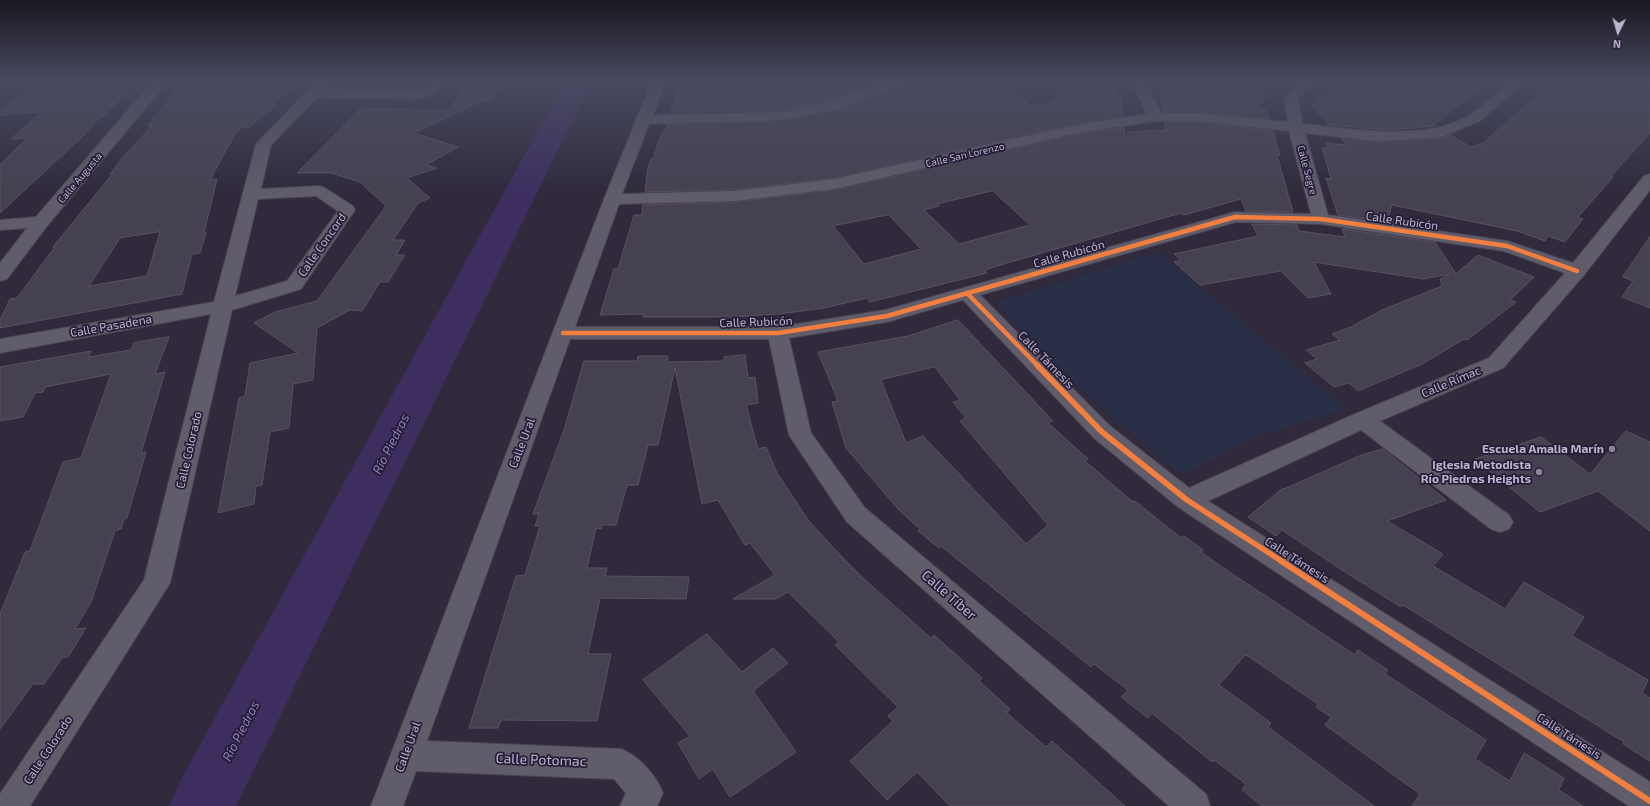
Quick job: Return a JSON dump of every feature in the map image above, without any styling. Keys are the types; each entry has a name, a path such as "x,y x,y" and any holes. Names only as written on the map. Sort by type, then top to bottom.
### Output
{"street":[{"name":"Calle Augusta","path":"0,275 41,222 129,119"},
{"name":"Calle Colorado","path":"11,806 157,584 223,306 264,144 288,119"},
{"path":"645,120 693,119"},
{"name":"Calle San Lorenzo","path":"612,199 735,196 834,184 1077,129 1145,119"},
{"name":"Calle San Lorenzo","path":"1212,119 1378,136 1441,133 1474,119"},
{"name":"Calle Segre","path":"1294,119 1321,219"},
{"name":"Calle Ural","path":"387,806 612,199 645,120"},
{"name":"Calle Rímac","path":"1187,500 1363,420 1496,363 1577,271 1650,179"},
{"name":"Calle Concord","path":"223,306 294,284 347,210 319,191 250,195"},
{"name":"Calle Rubicón","path":"563,334 778,333 888,316 1235,217 1321,219 1507,246 1577,271"},
{"path":"0,225 41,222"},
{"name":"Calle Támesis","path":"967,293 1102,432 1187,500 1650,801"},
{"name":"Calle Pasadena","path":"0,346 223,306"},
{"name":"Calle Tíber","path":"778,333 800,435 856,515 1193,806"},
{"path":"1363,420 1500,522"},
{"name":"Calle Potomac","path":"405,755 621,764 647,793 636,806"}],"shaded area":[{"path":"1158,252 1346,409 1261,435 1183,475 1085,393 1039,349 996,302"}],"building":[{"path":"34,119 99,119 82,137 0,213 0,165 27,138 11,139"},
{"path":"154,119 259,119 248,128 241,127 238,132 236,132 210,180 217,179 204,233 206,233 200,253 192,254 182,294 0,328 0,320 10,299 17,298 55,247 53,247 113,173 110,174 123,157 152,126 148,126","holes":["160,232 147,276 89,286 120,238"]},
{"path":"351,119 445,119 414,133 458,147 426,165 437,168 407,178 430,198 418,203 393,240 405,240 396,255 405,255 388,282 380,282 362,311 350,310 317,328 313,380 293,384 289,428 270,432 262,485 256,486 254,504 218,513 239,398 245,396 250,363 298,353 254,323 275,312 317,301 386,206 360,182 332,173 297,173"},
{"path":"795,119 1108,119 1077,124 834,178 735,190 645,192 648,167 651,159 653,159 662,132 665,132 667,125 783,121"},
{"path":"1323,119 1441,119 1433,125 1435,126 1388,130 1329,125"},
{"path":"1511,119 1650,119 1650,133 1611,176 1613,177 1578,217 1583,219 1565,242 1548,236 1545,241 1517,231 1392,205 1388,218 1405,225 1338,215 1326,178 1331,179 1322,148 1328,148 1326,143 1347,145 1341,138 1378,142 1441,138 1450,135 1471,147 1483,143"},
{"path":"1165,122 1197,122 1273,131 1280,155 1277,155 1293,212 1246,211 1241,199 1184,215 1181,213 1007,263 985,270 987,273 870,302 867,298 824,308 779,314 733,317 643,317 644,314 600,315 614,269 618,269 634,215 642,215 643,205 735,202 834,190 1077,134 1124,127 1125,139 1129,132 1166,130","holes":["993,191 1030,225 959,244 924,210 939,206 938,204","889,215 921,249 864,264 833,226"]},
{"path":"1252,224 1297,225 1299,231 1345,237 1342,229 1435,242 1456,274 1478,255 1534,277 1510,300 1516,302 1467,340 1464,339 1422,364 1358,391 1349,383 1334,387 1305,363 1317,359 1306,350 1340,340 1332,334 1351,327 1382,310 1442,286 1440,279 1450,274 1423,279 1314,262 1331,294 1308,298 1281,271 1200,285 1174,262 1181,260 1174,254 1258,236"},
{"path":"1650,237 1650,308 1622,297 1633,281 1623,277"},
{"path":"958,320 1053,421 1048,423 1088,459 1085,461 1133,502 1135,501 1181,538 1184,536 1203,550 1201,552 1225,569 1355,655 1358,650 1388,670 1385,674 1486,740 1475,759 1510,781 1524,753 1564,778 1559,790 1583,806 1412,806 1420,794 1325,725 1331,717 1316,707 1318,704 1245,655 1219,685 1271,723 1268,727 1374,806 1262,806 1242,790 1246,784 1214,760 1212,762 1152,713 1148,718 1121,697 1128,690 1094,664 1091,667 941,546 939,548 918,531 920,529 899,510 846,448 832,402 838,401 818,352 908,336","holes":["935,367 960,400 953,402 966,418 960,421 1048,525 1026,544 923,436 906,443 881,380"]},
{"path":"169,337 155,374 165,372 141,453 146,452 127,518 124,519 121,529 115,531 91,602 75,629 86,628 68,657 62,658 44,684 33,684 0,729 0,614 25,552 30,551 63,462 81,458 111,374 45,387 43,392 35,393 23,417 0,421 0,367 91,351 88,357 131,350 134,343"},
{"path":"745,355 748,378 755,377 758,403 746,405 758,449 766,447 777,473 808,520 866,581 931,638 934,635 982,678 979,681 1010,709 1007,713 1046,747 1052,741 1125,806 950,806 917,772 887,800 850,761 893,721 888,716 898,707 835,645 839,642 788,592 776,599 733,599 775,575 750,543 745,545 718,500 702,504 675,368 658,445 648,445 638,485 627,485 616,525 602,525 601,529 596,528 587,568 607,568 605,576 689,577 686,599 600,598 588,654 611,654 597,721 501,720 498,728 469,728 516,576 525,575 540,526 535,526 539,514 533,514 564,430 584,361 637,361 638,356 668,356 667,362 724,361 724,357"},
{"path":"1626,431 1650,442 1650,531 1598,491 1540,512 1475,459 1541,437 1590,474"},
{"path":"1383,449 1446,500 1387,521 1443,554 1433,566 1505,609 1524,582 1584,617 1572,636 1648,680 1642,693 1650,698 1650,761 1623,744 1624,742 1403,605 1401,607 1282,530 1276,536 1248,517 1283,488 1284,489 1359,456"},
{"path":"707,634 742,672 773,648 788,663 753,691 796,752 730,797 713,769 699,779 678,743 690,736 643,680"}],"waterway":[{"name":"Río Piedras","path":"202,806 559,119"}],"cycle path":[{"path":"563,333 778,333 887,316 1235,217 1321,219 1507,246 1577,271"},
{"path":"967,293 1102,432 1187,500 1650,801"}],"place":[{"name":"Escuela Amalia Marín","path":"1612,449"},
{"name":"Iglesia Metodista Río Piedras Heights","path":"1539,472"}]}
